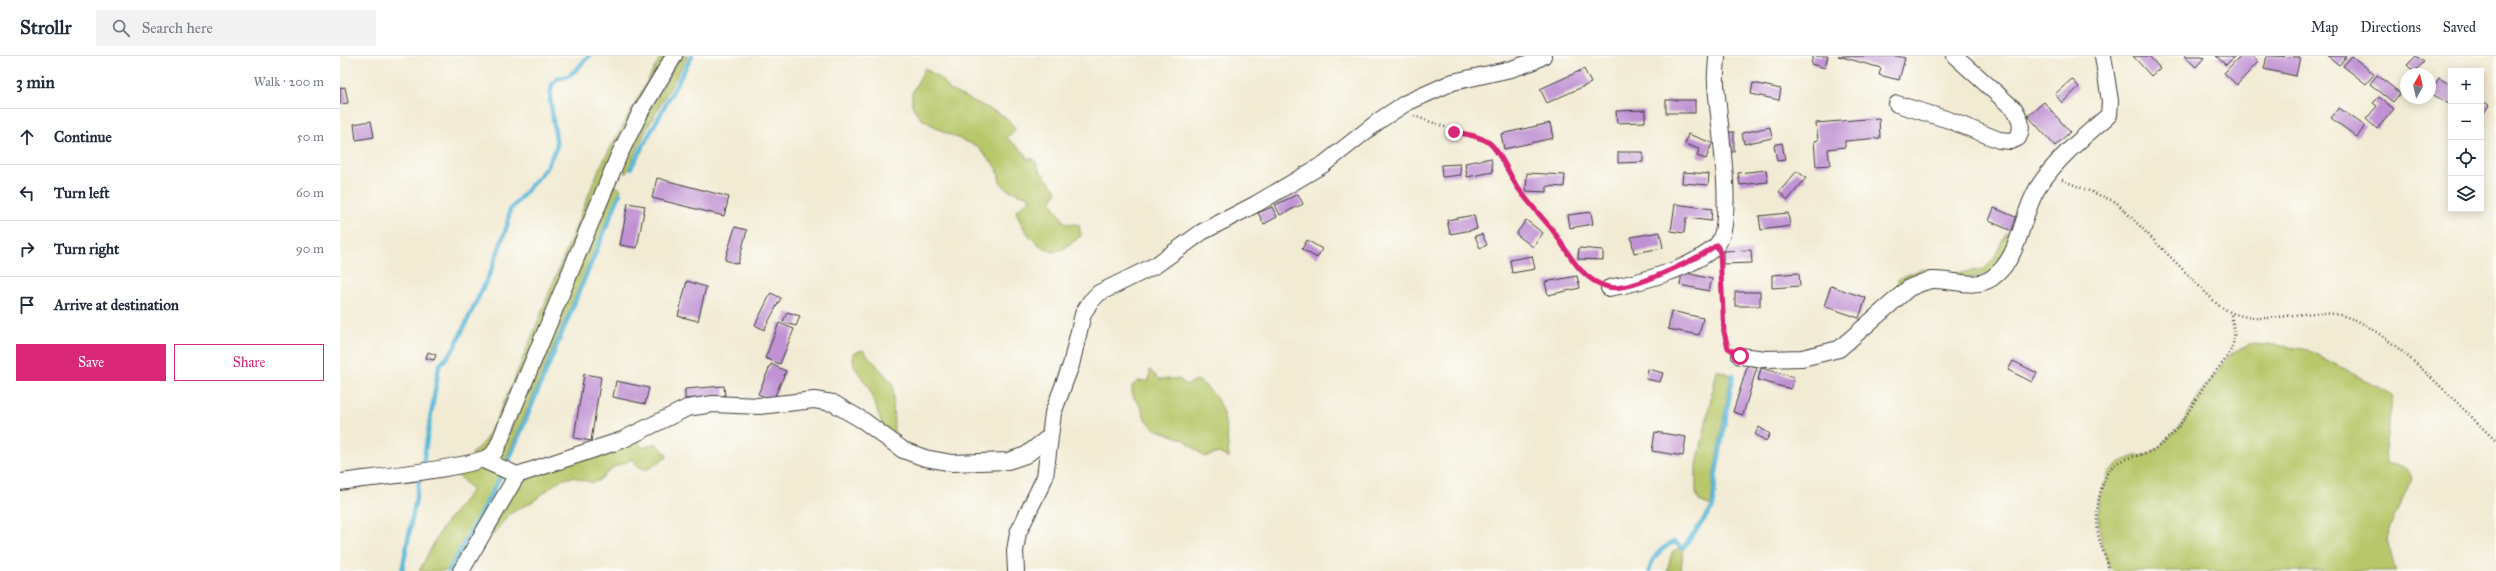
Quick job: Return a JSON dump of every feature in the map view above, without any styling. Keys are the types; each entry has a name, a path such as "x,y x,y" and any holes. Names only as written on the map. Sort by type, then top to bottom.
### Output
{"street":[{"path":"340,482 483,460 493,454 619,155 641,111 674,56"},
{"path":"1016,571 1015,551 1018,533 1044,477 1053,413 1071,365 1083,314 1090,302 1099,293 1156,265 1202,232 1256,204 1324,164 1380,120 1406,103 1454,82 1511,69 1532,62 1543,56"},
{"path":"1609,288 1638,283 1689,263 1717,245 1725,216 1724,174 1716,83 1718,56"},
{"path":"1897,104 1949,120 1999,140 2011,141 2018,138 2022,130 2020,119 2015,110 1955,56"},
{"path":"1740,356 1786,359 1823,355 1839,349 1909,288 1922,282 1933,280 1980,283 1991,279 2001,270 2011,256 2037,190 2045,178 2073,146 2109,114 2110,101 2103,56"},
{"path":"461,571 517,475 622,440 687,408 713,404 759,406 814,400 833,403 864,421 903,450 925,458 952,463 1008,461 1026,454 1049,437"},
{"path":"483,460 517,475"}],"path":[{"path":"1406,103 1415,117 1490,143 1517,187 1557,236 1576,265 1592,281 1609,288"},
{"path":"2045,178 2064,181 2116,202 2217,304 2231,314 2249,319 2268,318 2308,312 2331,313 2351,318 2391,344 2496,441"},
{"path":"1717,245 1720,253 1724,332 1728,348 1740,356"},
{"path":"2108,571 2099,541 2098,499 2108,472 2117,462 2135,455 2147,454 2157,447 2180,425 2204,385 2218,370 2232,346 2236,333 2231,314"}],"green space":[{"path":"661,56 669,56 490,445 478,455 471,455 485,440 493,426 515,378 599,169"},
{"path":"680,56 688,56 646,130 626,174 623,168 625,156"},
{"path":"925,68 943,81 950,90 1004,116 1016,128 1007,138 1026,154 1027,159 1034,159 1040,171 1057,191 1051,202 1065,223 1079,225 1081,236 1063,249 1053,252 1034,241 1022,225 1016,211 1031,198 1008,190 1000,182 997,168 977,146 948,134 920,118 912,105 912,93"},
{"path":"615,186 621,189 504,464 499,459 612,187"},
{"path":"2006,232 2016,237 1991,274 1899,288 1898,279 1922,269 1954,274 1984,269 1994,259"},
{"path":"2249,344 2276,345 2308,350 2393,395 2384,455 2387,464 2402,467 2408,471 2412,478 2389,529 2387,540 2396,571 2114,571 2109,567 2101,541 2099,525 2099,499 2109,473 2118,463 2135,456 2147,455 2158,448 2181,426 2205,385 2219,371 2228,356"},
{"path":"863,350 893,384 894,439 881,422 867,384 854,364 853,353"},
{"path":"1150,370 1159,379 1179,379 1187,385 1197,380 1207,387 1220,404 1227,435 1229,458 1219,453 1204,457 1185,440 1155,429 1145,419 1142,409 1132,395 1132,386 1138,381 1149,381"},
{"path":"1717,370 1731,375 1714,472 1711,506 1699,501 1696,492 1696,470"},
{"path":"635,437 643,448 656,443 667,455 666,458 646,470 637,466 633,459 614,467 598,481 592,483 573,477 560,480 535,500 508,515 493,535 484,537 519,477"},
{"path":"480,465 500,475 488,500 447,571 419,571 442,528 472,490 459,476 447,475"},
{"path":"1679,548 1683,550 1681,571 1667,571 1672,552"}],"building":[{"path":"1813,56 1828,56 1825,68 1811,64"},
{"path":"1838,56 1897,56 1905,58 1899,80 1879,75 1881,68"},
{"path":"2133,56 2149,56 2160,68 2151,76"},
{"path":"2184,56 2202,56 2204,58 2196,67"},
{"path":"2216,56 2235,56 2226,65"},
{"path":"2240,56 2252,56 2258,62 2237,85 2224,73"},
{"path":"2267,56 2300,57 2296,76 2264,69"},
{"path":"2328,56 2347,56 2339,65"},
{"path":"2352,56 2374,74 2366,84 2343,66"},
{"path":"2416,56 2424,62 2418,68 2410,68 2407,65"},
{"path":"1584,69 1591,83 1547,103 1540,89"},
{"path":"2377,75 2400,93 2393,102 2370,84"},
{"path":"2439,78 2448,83 2448,103 2436,96 2436,83"},
{"path":"2072,79 2079,87 2062,103 2055,94"},
{"path":"1753,83 1781,89 1779,100 1751,94"},
{"path":"345,87 348,103 340,104 340,88"},
{"path":"2379,97 2394,109 2377,129 2366,119 2377,106 2373,103"},
{"path":"1666,100 1695,100 1695,113 1666,113"},
{"path":"2044,102 2070,132 2055,146 2028,116"},
{"path":"2484,102 2489,105 2484,113"},
{"path":"2339,108 2365,126 2357,137 2331,118"},
{"path":"1645,110 1645,122 1617,123 1616,111"},
{"path":"1879,118 1880,138 1845,141 1845,147 1828,149 1830,165 1816,166 1814,141 1818,140 1816,123"},
{"path":"371,121 374,137 356,140 354,124"},
{"path":"1550,123 1553,138 1504,149 1501,134"},
{"path":"1770,127 1772,138 1744,144 1742,133"},
{"path":"1724,132 1734,132 1734,152 1725,152"},
{"path":"1688,134 1712,143 1706,159 1697,156 1699,149 1685,144"},
{"path":"1782,143 1785,160 1777,161 1774,145"},
{"path":"1618,152 1643,152 1643,162 1618,163"},
{"path":"1491,158 1493,172 1467,177 1465,163"},
{"path":"1460,164 1461,175 1442,177 1441,165"},
{"path":"1766,170 1768,182 1740,185 1738,173"},
{"path":"1797,171 1806,178 1788,200 1779,192"},
{"path":"1683,172 1709,174 1708,185 1682,183"},
{"path":"1527,173 1565,175 1564,187 1547,186 1547,192 1526,191"},
{"path":"657,178 729,197 724,216 652,198"},
{"path":"1298,194 1303,204 1280,215 1275,205"},
{"path":"628,203 645,206 637,248 620,245"},
{"path":"1675,204 1712,209 1711,221 1686,218 1684,233 1671,231"},
{"path":"1272,207 1277,217 1264,224 1258,213"},
{"path":"1994,208 2018,218 2012,231 1989,221"},
{"path":"1591,212 1593,224 1570,228 1568,215"},
{"path":"1788,213 1790,226 1761,230 1759,216"},
{"path":"1474,215 1477,229 1450,234 1447,220"},
{"path":"1526,220 1543,233 1533,247 1516,234"},
{"path":"735,227 747,230 738,264 725,260"},
{"path":"1660,232 1663,248 1634,253 1631,237"},
{"path":"1482,234 1487,245 1480,248 1475,236"},
{"path":"1307,240 1322,249 1317,258 1302,249"},
{"path":"1579,248 1603,250 1603,260 1578,259"},
{"path":"1751,250 1752,263 1723,264 1723,251"},
{"path":"1532,256 1535,269 1512,273 1510,260"},
{"path":"1682,272 1712,279 1709,291 1680,285"},
{"path":"1799,273 1800,286 1772,288 1772,275"},
{"path":"1577,276 1580,288 1548,295 1545,282"},
{"path":"687,281 706,287 698,321 678,316"},
{"path":"1831,286 1866,298 1859,318 1824,306"},
{"path":"1735,292 1760,292 1760,306 1735,306"},
{"path":"771,293 781,298 764,330 755,325"},
{"path":"1671,311 1703,318 1699,335 1668,329"},
{"path":"787,312 800,316 796,326 783,322"},
{"path":"779,323 794,329 780,364 765,358"},
{"path":"428,352 436,355 434,360 426,358"},
{"path":"2013,361 2037,373 2032,382 2008,370"},
{"path":"771,364 786,371 773,400 758,394"},
{"path":"1748,364 1757,367 1743,415 1733,412"},
{"path":"1761,368 1794,377 1791,389 1758,380"},
{"path":"1648,369 1663,373 1660,382 1646,379"},
{"path":"584,374 601,377 591,441 574,438"},
{"path":"616,381 649,388 645,404 613,397"},
{"path":"724,386 725,396 685,399 685,389"},
{"path":"1759,427 1770,434 1766,441 1755,434"},
{"path":"1655,432 1686,437 1683,456 1652,451"}],"waterway":[{"path":"423,463 439,366 453,350 491,271 507,226 510,210 546,168 557,146 550,98 552,85 557,79 568,76 576,70 589,56"},
{"path":"631,168 692,56"},
{"path":"509,460 620,194"},
{"path":"1649,571 1655,557 1665,547 1674,542 1683,548 1713,507 1716,473 1733,375"},
{"path":"449,571 501,476"},
{"path":"402,571 420,477"}],"route":[{"path":"1454,132 1473,135 1490,143 1517,187 1557,236 1576,265 1592,281 1609,288 1638,283 1689,263 1717,245 1720,253 1724,332 1728,348 1740,356"}]}
